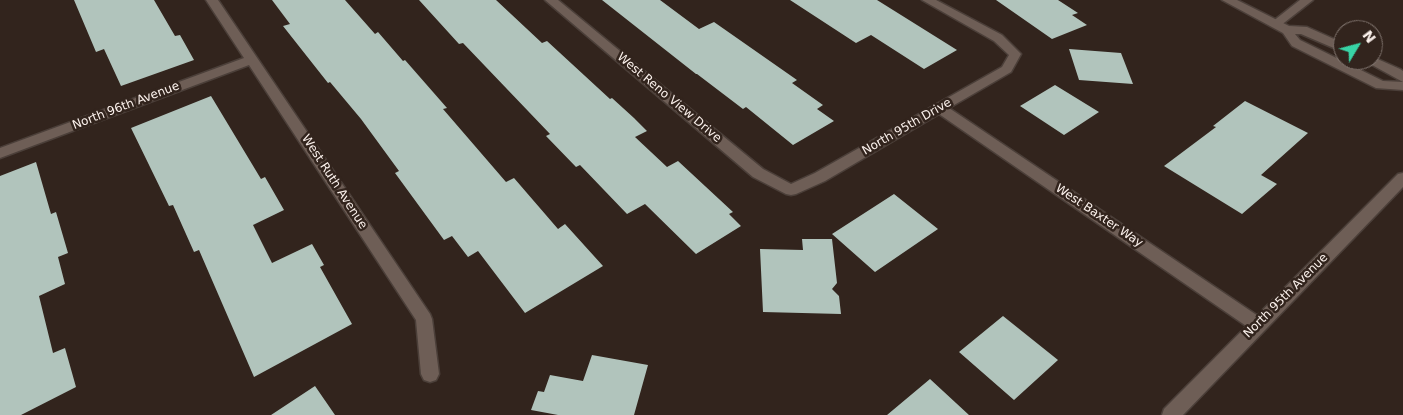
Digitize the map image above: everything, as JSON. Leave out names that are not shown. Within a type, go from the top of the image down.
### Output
[{"type":"street","name":"West Ruth Avenue","points":[[212,0],[424,319],[430,374]]},
{"type":"street","name":"West Reno View Drive","points":[[551,0],[758,173],[791,190]]},
{"type":"street","name":"North 95th Drive","points":[[791,190],[820,177],[1007,69],[1015,54],[998,38],[928,0]]},
{"type":"street","points":[[1228,0],[1288,30],[1303,30],[1333,44]]},
{"type":"street","points":[[1276,24],[1307,0]]},
{"type":"street","points":[[1288,30],[1296,43],[1381,85],[1403,86]]},
{"type":"street","name":"North 96th Avenue","points":[[0,153],[252,58]]},
{"type":"street","points":[[1383,66],[1396,72],[1403,78]]},
{"type":"street","name":"West Baxter Way","points":[[939,108],[1258,325]]},
{"type":"street","name":"North 95th Avenue","points":[[1171,415],[1403,178]]},
{"type":"building","points":[[74,0],[154,0],[175,36],[180,35],[194,60],[121,86],[104,49],[96,52]]},
{"type":"building","points":[[272,0],[345,0],[375,34],[378,32],[403,61],[405,60],[447,108],[443,109],[506,182],[514,178],[558,229],[565,224],[603,266],[525,313],[478,251],[468,257],[452,236],[444,240],[395,173],[399,171],[361,119],[330,82],[328,83],[283,26],[290,24]]},
{"type":"building","points":[[419,0],[496,0],[542,43],[547,41],[610,99],[612,98],[634,118],[647,131],[635,137],[667,167],[678,161],[733,212],[729,214],[741,226],[696,254],[645,204],[627,214],[580,165],[576,167],[546,136],[550,134],[463,43],[459,44]]},
{"type":"building","points":[[602,0],[660,0],[699,29],[714,22],[797,80],[792,83],[823,105],[817,109],[834,121],[793,145],[746,107],[743,109],[696,74]]},
{"type":"building","points":[[790,0],[877,0],[957,50],[924,69],[871,35],[856,43]]},
{"type":"building","points":[[996,0],[1058,0],[1078,13],[1072,15],[1087,25],[1052,39]]},
{"type":"building","points":[[1069,49],[1121,53],[1133,84],[1079,80]]},
{"type":"building","points":[[1055,85],[1099,112],[1064,135],[1020,106]]},
{"type":"building","points":[[211,96],[261,179],[265,177],[284,210],[253,225],[272,263],[312,244],[324,265],[320,267],[352,324],[254,377],[199,250],[194,252],[173,205],[169,206],[131,128]]},
{"type":"building","points":[[1245,101],[1308,133],[1261,175],[1277,184],[1242,214],[1164,166],[1216,127],[1213,126]]},
{"type":"building","points":[[36,162],[51,214],[56,212],[68,253],[58,257],[65,284],[39,296],[53,353],[65,348],[76,387],[21,415],[0,415],[0,176]]},
{"type":"building","points":[[894,194],[938,229],[875,272],[832,234]]},
{"type":"building","points":[[802,239],[832,239],[837,283],[832,289],[839,296],[841,314],[763,312],[760,249],[803,250]]},
{"type":"building","points":[[1003,316],[1058,360],[1014,400],[959,352]]},
{"type":"building","points":[[592,355],[648,365],[634,415],[558,415],[531,410],[538,391],[544,392],[550,375],[583,381]]},
{"type":"building","points":[[930,379],[969,415],[887,415]]},
{"type":"building","points":[[315,386],[335,415],[271,415]]}]
